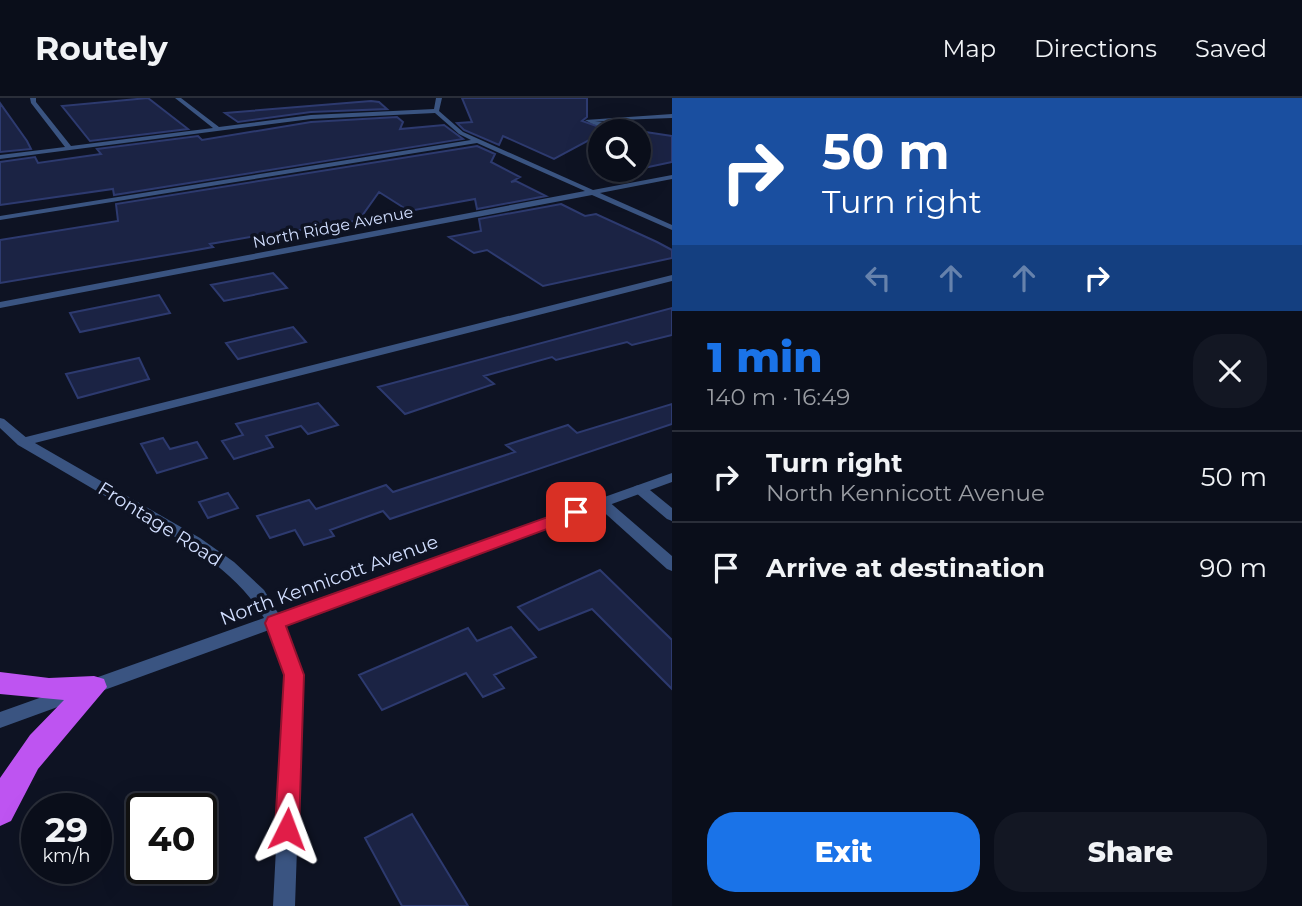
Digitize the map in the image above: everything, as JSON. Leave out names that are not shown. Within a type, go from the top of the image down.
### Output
[{"type":"highway","points":[[0,683],[49,689],[94,687]]},
{"type":"highway","points":[[0,811],[9,786],[32,753],[94,687]]},
{"type":"street","points":[[33,98],[33,102],[69,148]]},
{"type":"street","points":[[178,98],[217,128]]},
{"type":"street","points":[[436,111],[439,98]]},
{"type":"street","points":[[0,157],[333,115],[436,111],[461,134],[672,228]]},
{"type":"street","points":[[630,119],[672,116]]},
{"type":"street","points":[[0,218],[477,141]]},
{"type":"street","name":"North Ridge Avenue","points":[[0,305],[672,177]]},
{"type":"street","points":[[23,442],[672,278]]},
{"type":"street","name":"Frontage Road","points":[[0,422],[23,442],[206,550],[258,594],[275,623],[294,675],[284,906]]},
{"type":"street","name":"North Kennicott Avenue","points":[[0,720],[275,623],[672,477]]},
{"type":"street","points":[[640,489],[672,516]]},
{"type":"street","points":[[602,502],[672,565]]},
{"type":"building","points":[[148,98],[188,129],[90,141],[62,106]]},
{"type":"building","points":[[462,98],[587,98],[587,117],[582,121],[588,123],[588,141],[554,159],[503,136],[499,145],[464,130],[457,123],[472,122]]},
{"type":"building","points":[[379,102],[387,109],[311,112],[238,122],[225,113]]},
{"type":"building","points":[[0,103],[27,141],[31,149],[0,152]]},
{"type":"building","points":[[397,117],[403,122],[400,129],[444,125],[463,139],[114,195],[113,189],[0,205],[0,162],[35,157],[38,163],[101,154],[97,149],[198,136],[202,140],[311,122]]},
{"type":"building","points":[[651,133],[672,136],[672,162],[651,166]]},
{"type":"building","points":[[477,146],[495,154],[491,162],[520,177],[511,182],[516,181],[546,196],[477,209],[475,199],[409,211],[379,192],[359,220],[258,239],[256,236],[210,244],[213,247],[0,283],[0,240],[118,221],[116,204]]},
{"type":"building","points":[[561,204],[585,216],[596,214],[657,242],[672,250],[672,258],[543,286],[487,250],[474,253],[449,237],[481,231],[479,219]]},
{"type":"building","points":[[273,273],[287,288],[224,301],[211,285]]},
{"type":"building","points":[[159,295],[170,313],[80,332],[70,313]]},
{"type":"building","points":[[672,308],[672,335],[632,345],[627,342],[556,360],[552,357],[484,376],[494,384],[405,414],[378,387]]},
{"type":"building","points":[[293,327],[306,342],[238,359],[226,343]]},
{"type":"building","points":[[139,358],[149,379],[78,398],[66,374]]},
{"type":"building","points":[[318,403],[338,425],[308,434],[301,426],[266,436],[273,447],[234,459],[222,441],[243,435],[236,424]]},
{"type":"building","points":[[672,404],[672,424],[390,519],[383,511],[330,530],[334,536],[304,545],[295,530],[270,538],[257,516],[309,500],[316,509],[386,485],[393,492],[515,452],[506,445],[568,425],[577,433]]},
{"type":"building","points":[[163,438],[170,449],[197,442],[207,458],[157,473],[141,444]]},
{"type":"building","points":[[228,493],[238,508],[208,518],[199,502]]},
{"type":"building","points":[[600,570],[672,640],[672,689],[592,609],[539,630],[518,607]]},
{"type":"building","points":[[511,627],[536,657],[494,675],[504,688],[483,697],[466,673],[382,710],[359,675],[468,628],[477,641]]},
{"type":"building","points":[[412,814],[468,906],[402,906],[365,838]]},
{"type":"route","points":[[287,829],[294,675],[275,623],[576,512]]}]
